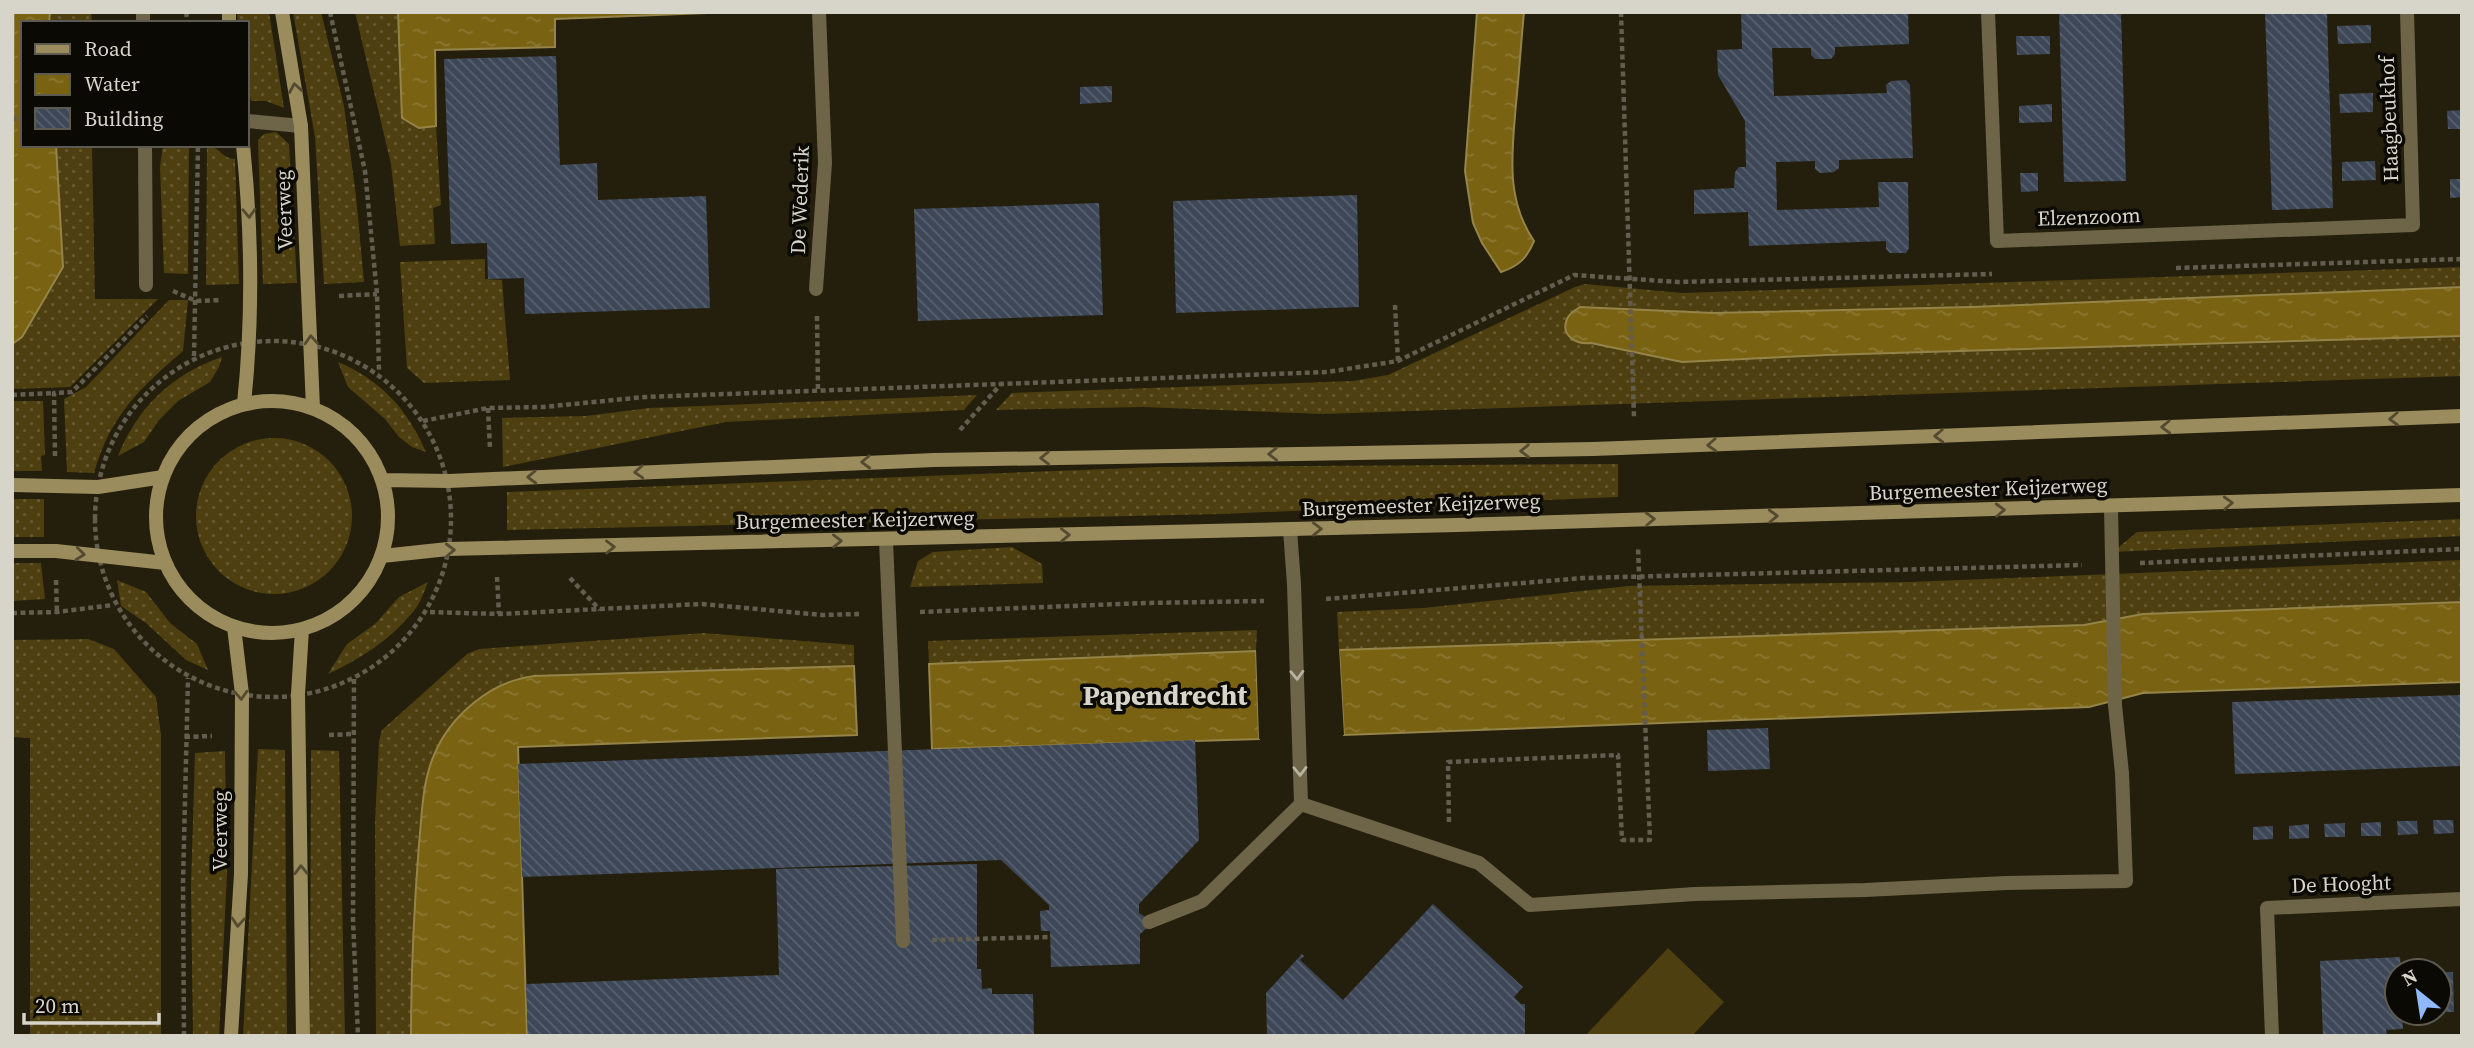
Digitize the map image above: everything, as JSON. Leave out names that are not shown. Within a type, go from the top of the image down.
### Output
[{"type":"main road","name":"Veerweg","points":[[282,12],[301,126],[313,408]]},
{"type":"main road","name":"Veerweg","points":[[243,147],[250,210],[251,298],[244,404]]},
{"type":"main road","points":[[279,401],[313,408],[329,415],[356,436],[376,464],[383,480],[389,518],[382,556],[375,573],[351,602],[320,623],[302,629],[268,633],[234,627],[205,612],[193,602],[165,563],[158,542],[156,520],[163,477],[171,460],[195,430],[210,418],[244,404],[279,401]]},
{"type":"main road","points":[[383,480],[449,481],[934,460],[1606,449],[2462,416]]},
{"type":"main road","points":[[12,485],[98,487],[163,477]]},
{"type":"main road","name":"Burgemeester Keijzerweg","points":[[382,556],[448,550],[1290,530],[2462,495]]},
{"type":"main road","points":[[12,551],[56,551],[165,563]]},
{"type":"main road","name":"Veerweg","points":[[231,1036],[241,874],[242,694],[234,627]]},
{"type":"main road","points":[[302,629],[298,694],[303,1036]]},
{"type":"street","name":"De Wederik","points":[[817,289],[825,163],[819,12]]},
{"type":"street","name":"Elzenzoom","points":[[1988,12],[1997,241],[2413,225]]},
{"type":"street","name":"Haagbeukhof","points":[[2407,12],[2413,225]]},
{"type":"street","points":[[248,121],[301,126]]},
{"type":"street","points":[[145,147],[146,285]]},
{"type":"street","points":[[1301,804],[1479,863],[1530,905],[1695,894],[2126,881],[2122,773],[2115,705],[2111,507]]},
{"type":"street","points":[[1149,922],[1202,901],[1301,804],[1290,530]]},
{"type":"street","points":[[886,540],[903,941]]},
{"type":"street","name":"De Hooght","points":[[2272,1036],[2267,908],[2462,900]]},
{"type":"path","points":[[330,12],[365,171],[377,295],[379,373]]},
{"type":"path","points":[[1621,12],[1623,59]]},
{"type":"path","points":[[194,356],[198,147]]},
{"type":"path","points":[[2163,268],[2462,259]]},
{"type":"path","points":[[423,421],[488,408],[544,407],[646,397],[1327,372],[1398,360],[1574,275],[1678,282],[1999,273]]},
{"type":"path","points":[[817,289],[818,389]]},
{"type":"path","points":[[163,300],[172,290]]},
{"type":"path","points":[[1395,305],[1398,360]]},
{"type":"path","points":[[12,395],[72,392],[154,309]]},
{"type":"path","points":[[934,460],[1002,384]]},
{"type":"path","points":[[54,393],[55,485]]},
{"type":"path","points":[[358,1036],[353,920],[354,679],[398,650],[418,632],[430,612],[512,613],[702,604],[822,615],[1145,603],[1295,607],[1584,578],[2113,564],[2462,549]]},
{"type":"path","points":[[12,613],[57,612],[56,551]]},
{"type":"path","name":"Veerweg","points":[[57,612],[113,605],[151,651],[188,678],[183,883],[184,1036]]},
{"type":"path","points":[[1449,852],[1448,762],[1618,755],[1622,840],[1650,840],[1646,775]]},
{"type":"path","points":[[903,941],[1050,937]]},
{"type":"shaded area","points":[[50,12],[91,12],[92,21],[49,21]]},
{"type":"shaded area","points":[[237,12],[269,12],[284,108],[266,101],[251,101],[248,87],[248,21],[238,21]]},
{"type":"shaded area","points":[[293,12],[321,12],[344,106],[364,282],[324,284],[315,137]]},
{"type":"shaded area","points":[[355,12],[398,12],[402,117],[419,128],[436,126],[441,205],[433,208],[435,244],[400,246],[391,164]]},
{"type":"shaded area","points":[[276,132],[289,144],[297,283],[263,284],[258,140],[264,134]]},
{"type":"shaded area","points":[[56,147],[92,147],[95,299],[158,299],[70,387],[12,389],[12,344],[22,337],[63,267]]},
{"type":"shaded area","points":[[163,147],[189,147],[188,274],[164,273],[160,167]]},
{"type":"shaded area","points":[[207,147],[212,147],[235,159],[239,284],[206,285]]},
{"type":"shaded area","points":[[485,259],[485,279],[502,280],[510,380],[424,383],[407,368],[400,262]]},
{"type":"shaded area","points":[[2462,267],[2462,287],[1971,307],[1713,313],[1580,307],[1568,316],[1584,344],[1591,343],[1682,362],[1826,355],[2462,336],[2462,376],[1322,414],[1143,407],[996,410],[1012,393],[1353,381],[1388,375],[1585,284],[1682,293]]},
{"type":"shaded area","points":[[169,300],[188,300],[183,351],[128,404],[109,435],[94,473],[67,472],[64,399],[86,387]]},
{"type":"shaded area","points":[[222,357],[210,382],[178,401],[159,420],[144,442],[118,456],[135,423],[159,394],[188,372]]},
{"type":"shaded area","points":[[338,362],[367,378],[391,398],[411,423],[426,452],[412,447],[399,437],[385,419],[348,387]]},
{"type":"shaded area","points":[[977,395],[964,410],[726,422],[503,467],[502,418],[586,416],[649,408]]},
{"type":"shaded area","points":[[12,401],[43,401],[45,455],[41,456],[42,471],[12,471]]},
{"type":"shaded area","points":[[274,438],[304,444],[329,461],[346,486],[352,516],[346,546],[329,571],[304,588],[274,594],[244,588],[219,571],[202,546],[196,516],[202,486],[219,461],[244,444]]},
{"type":"shaded area","points":[[1618,464],[1618,497],[1222,514],[507,530],[507,492],[1158,467]]},
{"type":"shaded area","points":[[12,499],[44,499],[44,537],[12,537]]},
{"type":"shaded area","points":[[2462,519],[2462,536],[2113,552],[2137,532]]},
{"type":"shaded area","points":[[1012,547],[1042,564],[1043,583],[910,587],[918,561],[933,552]]},
{"type":"shaded area","points":[[2462,560],[2462,602],[2143,614],[2084,625],[1339,650],[1337,612],[1423,608],[1628,586],[1910,582]]},
{"type":"shaded area","points":[[12,563],[41,563],[45,599],[12,601]]},
{"type":"shaded area","points":[[117,580],[146,592],[170,623],[197,644],[208,670],[186,660],[146,623],[121,606]]},
{"type":"shaded area","points":[[428,582],[415,609],[395,631],[363,655],[328,674],[347,644],[375,624],[399,597]]},
{"type":"shaded area","points":[[1257,630],[1256,651],[929,664],[928,641]]},
{"type":"shaded area","points":[[703,633],[854,645],[854,666],[534,676],[503,685],[489,693],[450,728],[433,755],[422,810],[412,964],[411,1036],[376,1036],[375,823],[379,741],[382,730],[467,654],[479,649]]},
{"type":"shaded area","points":[[88,639],[114,649],[156,697],[161,735],[161,1036],[30,1036],[30,738],[12,737],[12,640]]},
{"type":"shaded area","points":[[258,749],[285,750],[287,1036],[243,1036]]},
{"type":"shaded area","points":[[311,750],[339,751],[345,1036],[310,1036]]},
{"type":"shaded area","points":[[225,751],[227,874],[219,1036],[193,1036],[191,887],[195,753]]},
{"type":"shaded area","points":[[1668,948],[1724,1002],[1692,1036],[1585,1036]]},
{"type":"water","points":[[14,12],[50,12],[49,21],[21,21],[21,147],[56,147],[63,267],[22,337],[12,344]]},
{"type":"water","points":[[398,12],[733,12],[555,19],[555,47],[435,50],[436,126],[419,128],[402,118]]},
{"type":"water","points":[[1477,12],[1524,12],[1512,157],[1518,209],[1534,241],[1522,261],[1501,272],[1482,243],[1473,223],[1465,171]]},
{"type":"water","points":[[2462,287],[2462,336],[1826,355],[1682,362],[1575,341],[1568,335],[1565,325],[1569,315],[1580,307],[1713,313],[1971,307]]},
{"type":"water","points":[[2462,602],[2462,682],[2143,693],[2089,707],[1344,735],[1339,650],[2084,625],[2143,614]]},
{"type":"water","points":[[1256,651],[1259,739],[932,749],[929,664]]},
{"type":"water","points":[[854,666],[857,735],[518,747],[527,1036],[411,1036],[414,916],[425,788],[430,766],[441,741],[461,714],[474,703],[502,685],[534,676]]},
{"type":"pier","points":[[1339,647],[1344,735],[1340,735],[1336,650]]},
{"type":"pier","points":[[1256,648],[1260,651],[1263,739],[1259,739]]},
{"type":"building","points":[[1741,12],[1908,12],[1909,44],[1835,47],[1835,54],[1831,59],[1815,59],[1811,55],[1811,48],[1772,48],[1774,96],[1887,93],[1886,85],[1891,81],[1906,80],[1910,85],[1913,158],[1839,160],[1839,168],[1834,172],[1820,173],[1815,169],[1815,161],[1776,162],[1777,210],[1879,207],[1878,182],[1908,182],[1909,248],[1906,253],[1890,253],[1886,249],[1886,241],[1749,246],[1748,212],[1694,214],[1694,190],[1734,188],[1735,172],[1739,167],[1746,167],[1745,121],[1718,75],[1717,50],[1742,49]]},
{"type":"building","points":[[2059,12],[2121,12],[2126,181],[2064,182]]},
{"type":"building","points":[[2265,12],[2327,12],[2333,208],[2272,210]]},
{"type":"building","points":[[2371,25],[2371,43],[2338,44],[2337,26]]},
{"type":"building","points":[[2016,36],[2050,36],[2050,54],[2017,55]]},
{"type":"building","points":[[556,56],[560,165],[597,163],[598,200],[706,196],[710,308],[525,314],[524,278],[488,279],[487,243],[451,244],[444,59]]},
{"type":"building","points":[[1112,86],[1112,102],[1080,104],[1080,87]]},
{"type":"building","points":[[2373,93],[2373,112],[2340,113],[2339,94]]},
{"type":"building","points":[[2052,104],[2052,122],[2019,123],[2019,106]]},
{"type":"building","points":[[2462,110],[2462,129],[2448,129],[2447,111]]},
{"type":"building","points":[[2375,161],[2376,180],[2342,181],[2342,162]]},
{"type":"building","points":[[2020,173],[2038,173],[2038,191],[2021,192]]},
{"type":"building","points":[[2450,179],[2462,179],[2462,197],[2450,198]]},
{"type":"building","points":[[1357,195],[1359,307],[1176,313],[1173,201]]},
{"type":"building","points":[[1099,203],[1103,315],[918,321],[914,209]]},
{"type":"building","points":[[2462,695],[2462,766],[2235,774],[2232,702]]},
{"type":"building","points":[[1768,728],[1770,769],[1708,771],[1707,730]]},
{"type":"building","points":[[1195,740],[1199,840],[1139,904],[1139,913],[1148,919],[1148,927],[1140,934],[1140,964],[1051,967],[1050,931],[1041,931],[1040,911],[1049,910],[1049,905],[1001,860],[522,877],[518,764]]},
{"type":"building","points":[[2433,820],[2453,820],[2454,833],[2434,834]]},
{"type":"building","points":[[2397,821],[2417,821],[2418,834],[2398,835]]},
{"type":"building","points":[[2381,822],[2381,836],[2361,836],[2361,823]]},
{"type":"building","points":[[2345,823],[2345,837],[2325,837],[2324,824]]},
{"type":"building","points":[[2309,824],[2309,838],[2289,839],[2289,826]]},
{"type":"building","points":[[2273,826],[2273,839],[2253,840],[2253,827]]},
{"type":"building","points":[[977,864],[977,969],[981,969],[982,989],[992,988],[992,994],[1033,994],[1034,1036],[528,1036],[526,984],[779,975],[776,869]]},
{"type":"building","points":[[1433,904],[1523,987],[1514,997],[1521,1004],[1525,1004],[1525,1036],[1267,1036],[1266,993],[1302,954],[1304,956],[1300,960],[1343,1000]]},
{"type":"building","points":[[2383,958],[2383,1027],[2403,1029],[2386,1030],[2387,1036],[2323,1036],[2320,961]]},
{"type":"district","name":"Papendrecht","points":[[1165,695]]}]
